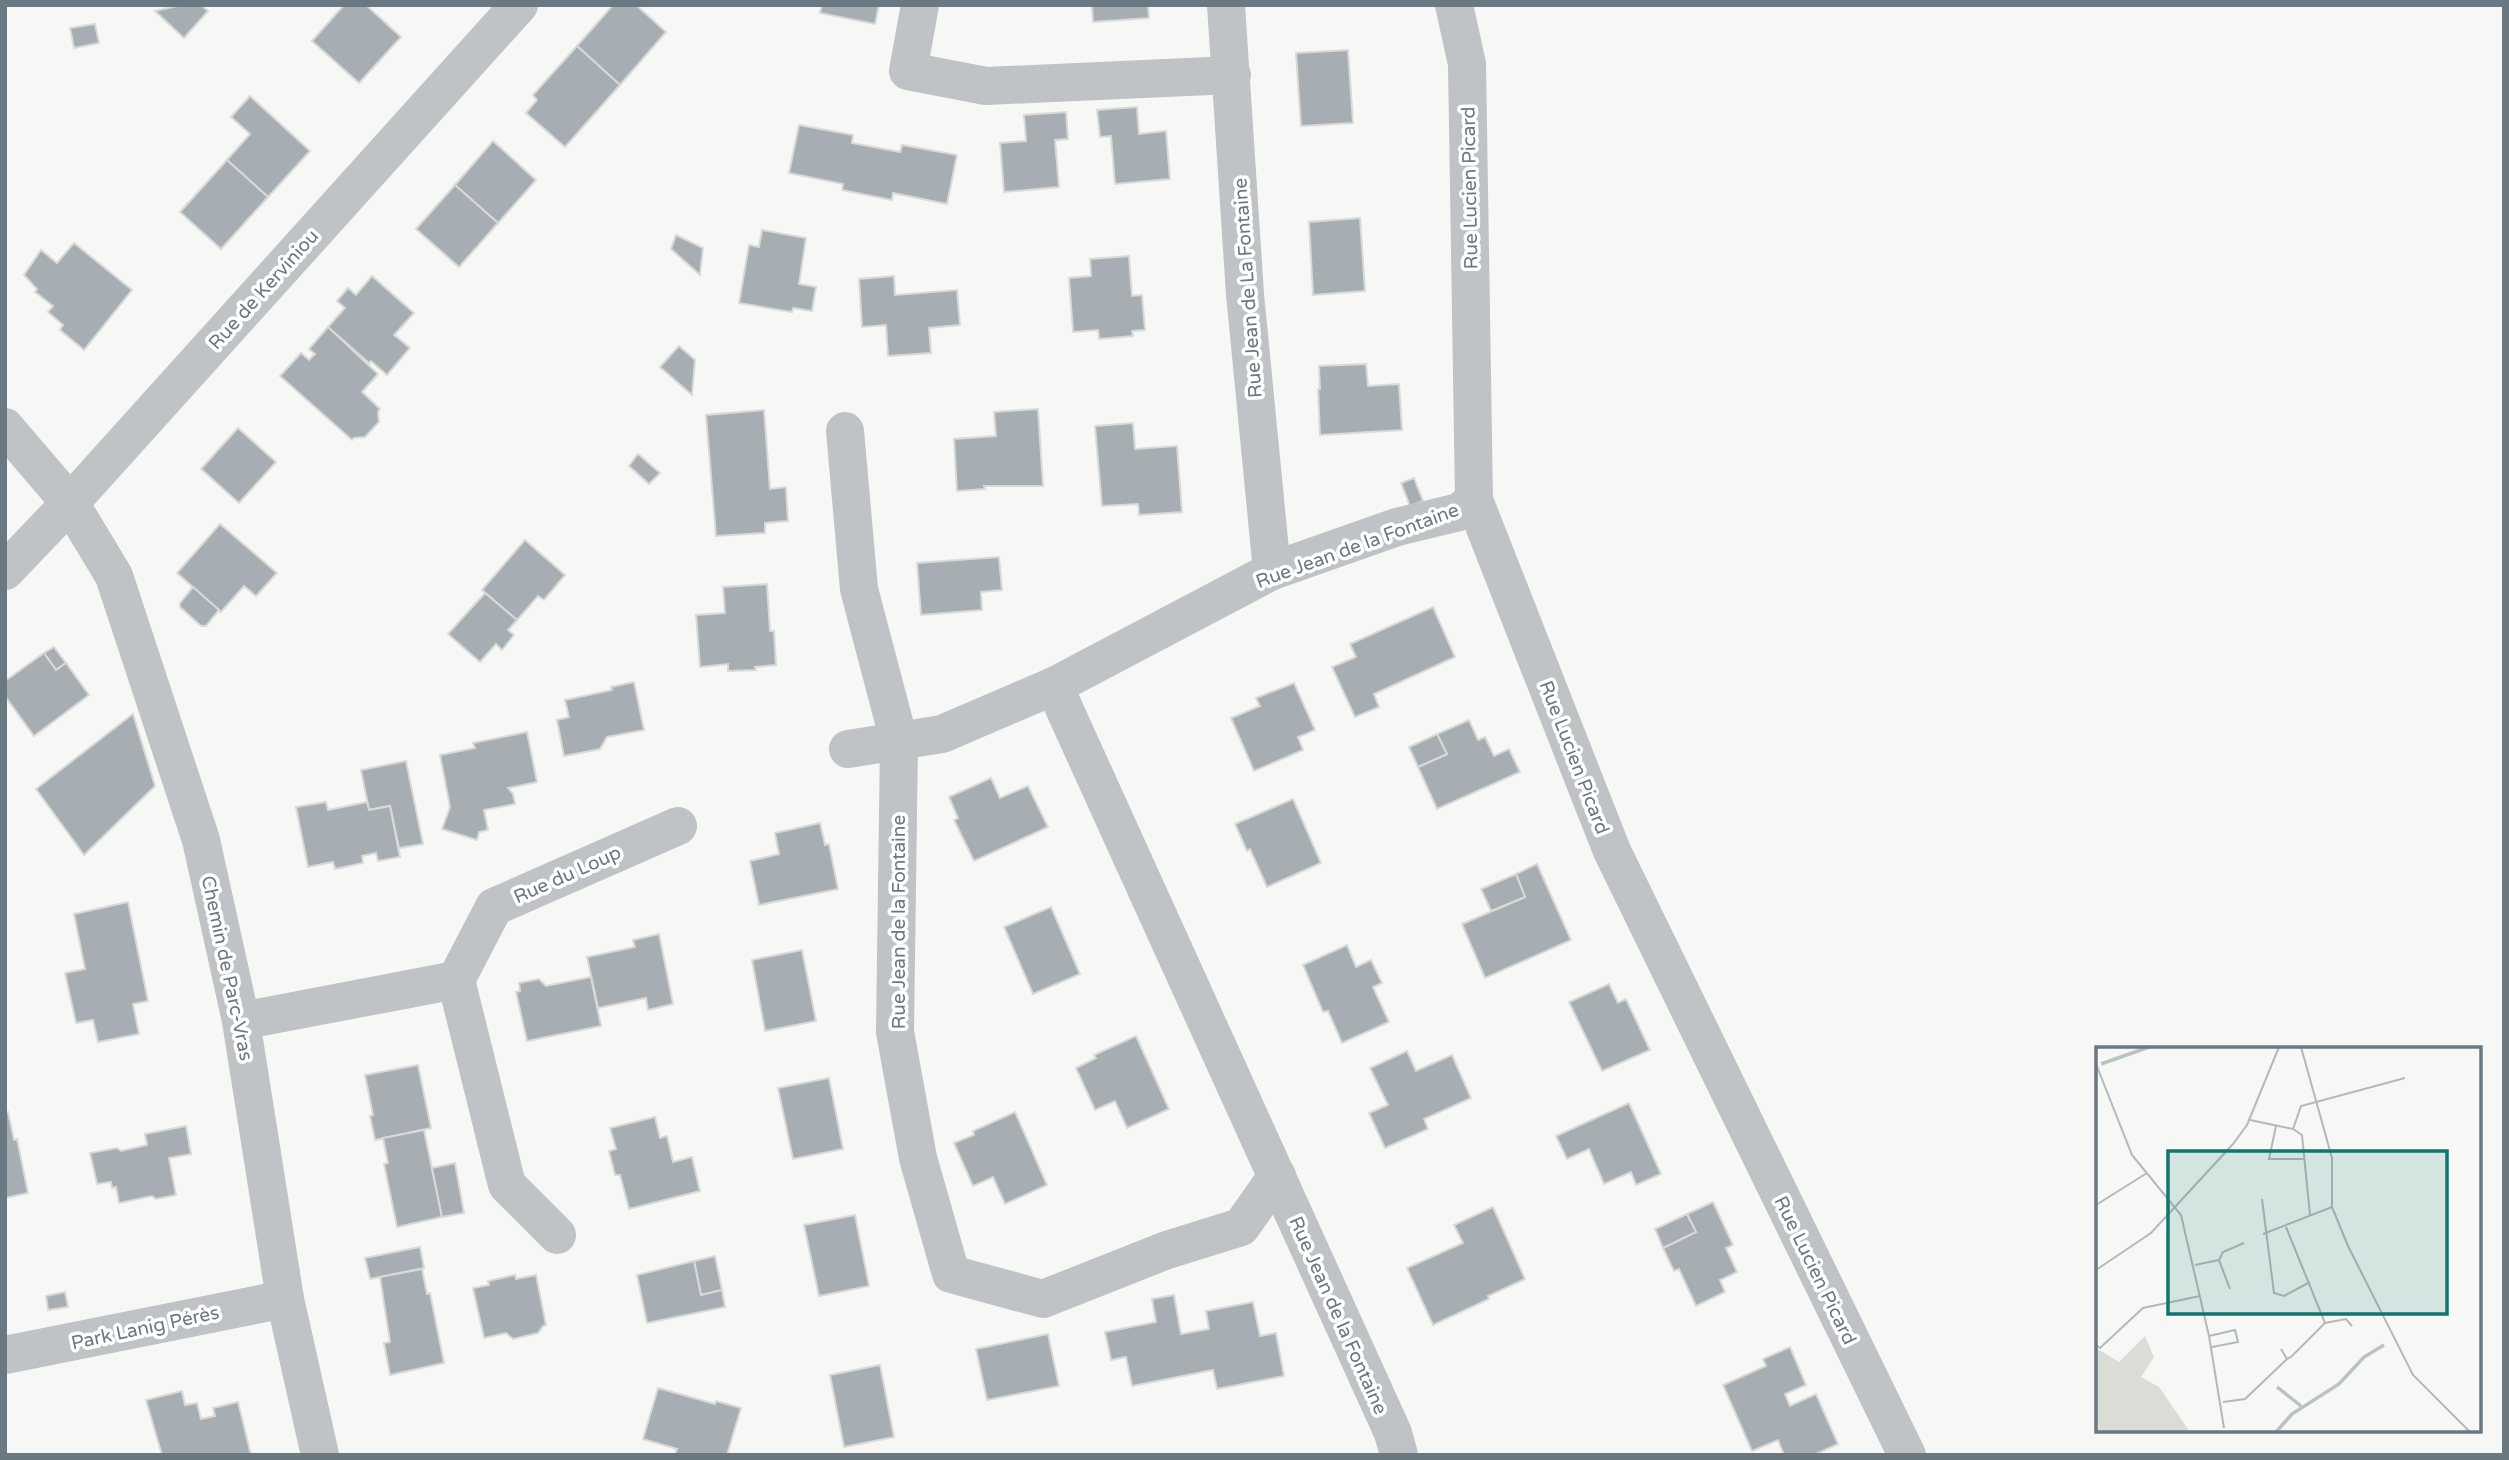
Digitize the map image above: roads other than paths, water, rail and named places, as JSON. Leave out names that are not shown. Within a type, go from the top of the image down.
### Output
[{"type":"street","name":"Rue de Kerviniou","points":[[5,570],[70,503],[519,5]]},
{"type":"street","points":[[920,5],[908,71],[986,86],[1232,75]]},
{"type":"street","name":"Rue Jean de La Fontaine","points":[[1226,5],[1245,294],[1272,571]]},
{"type":"street","name":"Rue Lucien Picard","points":[[1454,5],[1467,64],[1474,500],[1612,851],[1907,1455]]},
{"type":"street","name":"Chemin de Parc-Vras","points":[[5,427],[70,503],[114,576],[201,840],[241,1021],[285,1298],[320,1455]]},
{"type":"street","name":"Rue Jean de la Fontaine","points":[[845,431],[859,589],[898,741],[895,1032],[918,1158],[951,1274],[1042,1298],[1167,1250],[1241,1227],[1277,1176]]},
{"type":"street","name":"Rue Jean de la Fontaine","points":[[848,749],[942,734],[1054,686],[1272,571],[1397,527],[1458,512],[1474,500]]},
{"type":"street","name":"Rue Jean de la Fontaine","points":[[1054,686],[1393,1433],[1399,1455]]},
{"type":"street","name":"Rue du Loup","points":[[456,980],[494,907],[678,826]]},
{"type":"street","points":[[241,1021],[456,980],[507,1185],[557,1236]]},
{"type":"street","name":"Park Lanig Pérès","points":[[5,1355],[285,1298]]}]
